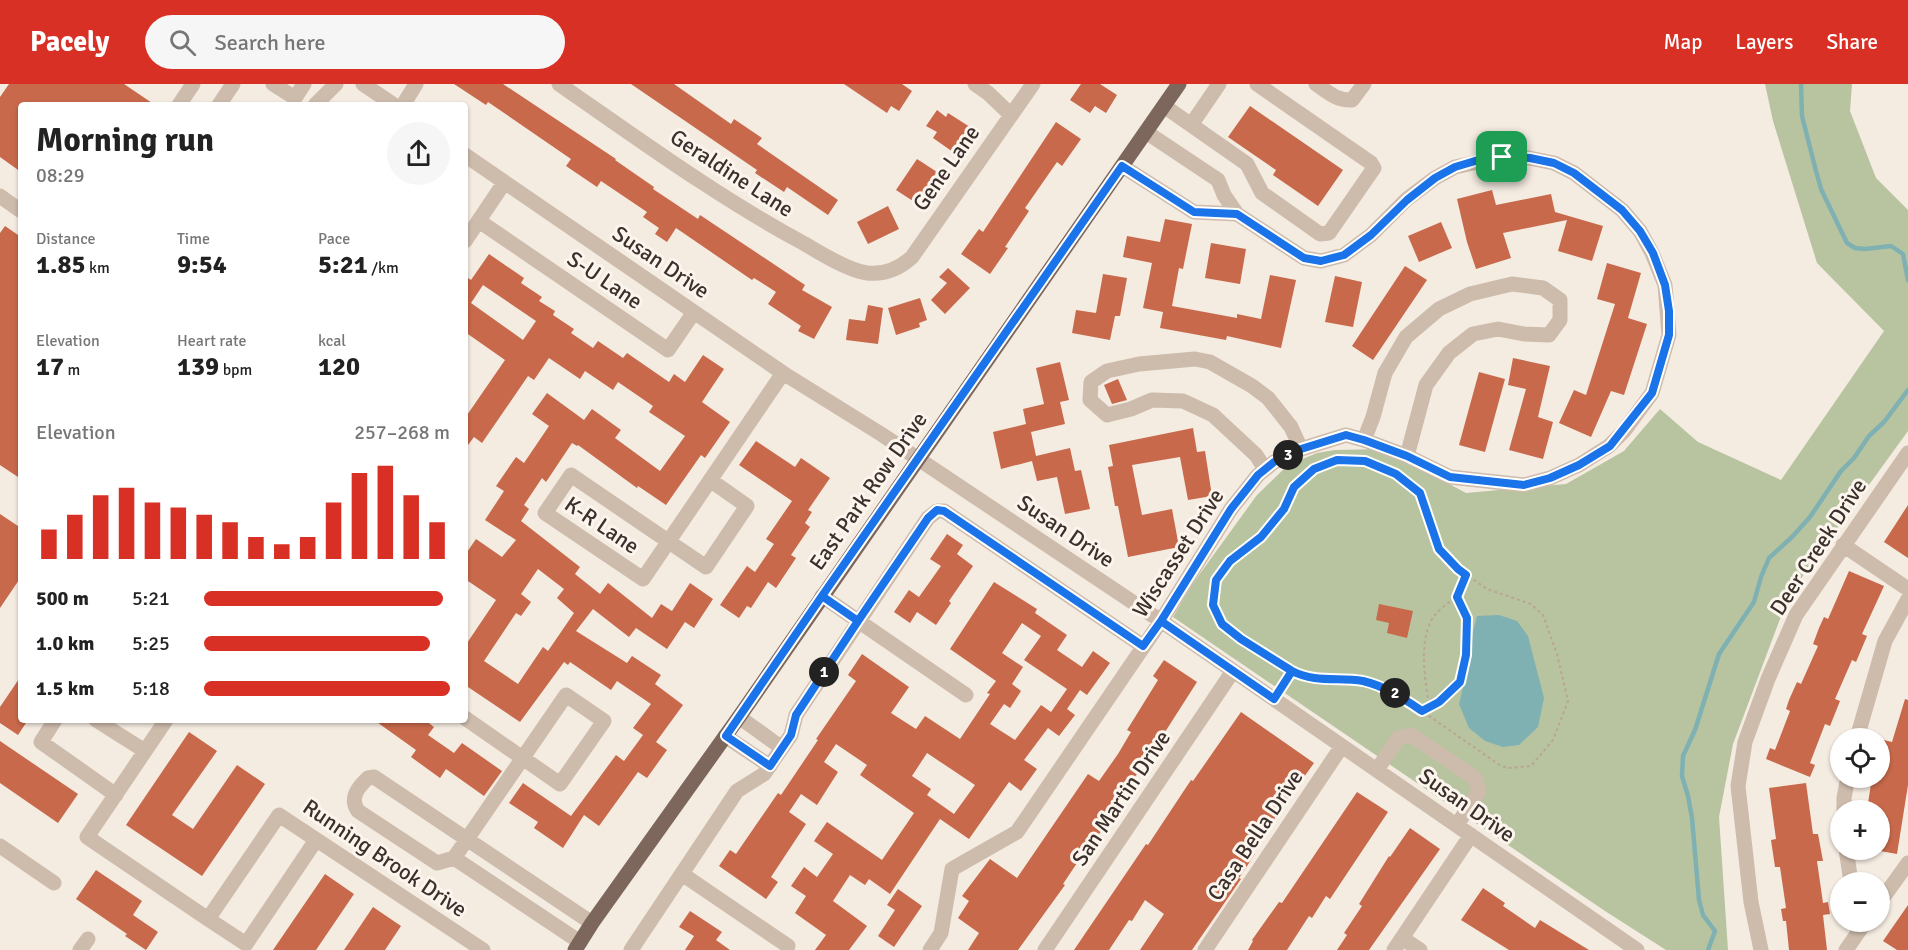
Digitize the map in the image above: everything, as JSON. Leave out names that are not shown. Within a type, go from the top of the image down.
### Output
[{"type":"main road","name":"East Park Row Drive","points":[[578,948],[592,923],[726,736],[1179,84]]},
{"type":"street","points":[[181,102],[194,84]]},
{"type":"street","points":[[221,102],[233,84]]},
{"type":"street","points":[[273,84],[295,98],[304,84]]},
{"type":"street","points":[[318,102],[336,84]]},
{"type":"street","points":[[363,84],[390,102]]},
{"type":"street","points":[[406,102],[416,84]]},
{"type":"street","name":"Geraldine Lane","points":[[560,84],[693,177],[774,228],[833,260],[865,273],[891,271]]},
{"type":"street","points":[[975,84],[1011,115]]},
{"type":"street","name":"Gene Lane","points":[[891,271],[900,268],[912,257],[1033,84]]},
{"type":"street","points":[[1191,125],[1219,84]]},
{"type":"street","points":[[1164,106],[1247,164],[1262,193],[1320,234],[1329,233],[1374,168],[1371,163],[1257,84]]},
{"type":"street","points":[[1316,84],[1337,99],[1348,101],[1353,100],[1364,84]]},
{"type":"street","name":"Wiscasset Drive","points":[[930,950],[941,933],[952,869],[1017,832],[1161,621],[1231,509],[1258,475],[1274,462],[1301,449],[1346,435],[1407,456],[1450,477],[1524,485],[1550,478],[1610,446],[1652,393],[1669,335],[1669,311],[1665,285],[1653,253],[1640,231],[1622,210],[1574,173],[1554,163],[1502,157],[1455,167],[1435,178],[1407,200],[1371,235],[1344,255],[1321,261],[1304,258],[1237,214],[1224,195],[1218,180],[1146,132]]},
{"type":"street","name":"Susan Drive","points":[[468,157],[783,373],[1161,621],[1637,950]]},
{"type":"street","points":[[1122,166],[1194,212],[1237,214]]},
{"type":"street","points":[[468,236],[504,183]]},
{"type":"street","points":[[0,196],[18,209]]},
{"type":"street","name":"S-U Lane","points":[[478,221],[668,350],[694,312]]},
{"type":"street","points":[[1364,440],[1373,417],[1385,372],[1406,338],[1439,309],[1470,294],[1512,284],[1542,288],[1560,300],[1560,320],[1549,335],[1524,334],[1498,329],[1473,334],[1449,353],[1426,385],[1407,456]]},
{"type":"street","points":[[1265,470],[1256,455],[1213,415],[1183,401],[1152,400],[1107,416],[1090,400],[1091,382],[1107,371],[1139,364],[1195,359],[1210,362],[1268,398],[1291,427],[1301,449]]},
{"type":"street","name":"K-R Lane","points":[[669,541],[571,475],[545,513],[643,579],[669,541],[710,480],[783,373]]},
{"type":"street","name":"Deer Creek Drive","points":[[1761,950],[1751,902],[1738,786],[1746,742],[1768,679],[1796,615],[1908,453]]},
{"type":"street","points":[[669,541],[706,567],[747,506],[710,480]]},
{"type":"street","points":[[631,950],[737,791],[764,774],[770,766],[791,735],[796,715],[928,518],[937,510],[944,511],[1146,643]]},
{"type":"street","points":[[1843,544],[1908,590]]},
{"type":"street","points":[[822,596],[966,695]]},
{"type":"street","points":[[1860,728],[1886,641],[1908,599]]},
{"type":"street","name":"San Martin Drive","points":[[1045,950],[1233,671]]},
{"type":"street","points":[[468,720],[522,758],[560,784],[604,721],[566,695],[522,758],[467,838],[454,858],[437,863],[358,811],[354,804],[354,795],[360,785],[368,778],[374,777],[467,838],[592,923]]},
{"type":"street","points":[[739,717],[782,748]]},
{"type":"street","points":[[53,723],[41,742],[116,795]]},
{"type":"street","points":[[101,723],[145,751]]},
{"type":"street","points":[[164,723],[87,837],[246,944],[316,840]]},
{"type":"street","points":[[1377,770],[1398,738],[1411,735],[1475,778],[1479,791],[1457,825]]},
{"type":"street","points":[[726,736],[770,766]]},
{"type":"street","name":"Casa Bella Drive","points":[[1205,950],[1342,746]]},
{"type":"street","name":"Running Brook Drive","points":[[208,920],[279,815],[483,950]]},
{"type":"street","points":[[1420,950],[1398,944],[1471,835]]},
{"type":"street","points":[[0,846],[54,883]]},
{"type":"street","name":"East Park Row Drive","points":[[454,858],[578,948]]},
{"type":"street","points":[[1890,888],[1908,863]]},
{"type":"street","points":[[682,874],[788,946]]},
{"type":"street","points":[[1846,950],[1856,932]]},
{"type":"path","points":[[1337,460],[1365,461],[1396,474],[1420,493],[1439,549],[1466,575],[1487,589],[1531,604],[1543,615],[1557,654],[1568,701],[1552,740],[1531,766],[1509,768],[1501,766],[1396,693],[1362,681],[1325,680],[1292,671],[1241,639],[1222,624],[1213,605],[1216,580],[1230,561],[1261,537],[1284,509],[1294,487],[1314,469],[1337,460]]},
{"type":"path","points":[[1439,702],[1428,698],[1424,674],[1425,643],[1434,617],[1457,597],[1466,575]]},
{"type":"path","points":[[1422,711],[1439,702],[1460,682],[1466,655],[1467,618],[1457,597]]},
{"type":"path","points":[[1274,699],[1292,671]]},
{"type":"green space","points":[[1765,84],[1852,84],[1850,111],[1876,178],[1908,210],[1908,431],[1789,595],[1733,744],[1719,817],[1728,950],[1666,950],[1605,911],[1173,617],[1191,586],[1257,495],[1288,465],[1317,453],[1335,450],[1384,449],[1466,493],[1566,484],[1624,451],[1660,409],[1698,442],[1781,480],[1884,331],[1817,263],[1773,121]]},
{"type":"water","points":[[1499,615],[1517,621],[1528,636],[1544,698],[1538,727],[1519,745],[1503,747],[1485,741],[1469,728],[1459,704],[1477,616]]},
{"type":"building","points":[[9,84],[124,84],[151,102],[18,102],[18,170],[0,157],[0,97]]},
{"type":"building","points":[[454,84],[503,84],[616,159],[654,187],[653,189],[698,219],[700,215],[805,285],[802,290],[832,307],[814,339],[798,331],[801,326],[768,304],[776,292],[754,278],[752,280],[676,228],[667,242],[655,234],[659,228],[643,217],[647,212],[601,181],[597,187],[566,166],[571,159],[488,102],[486,105]]},
{"type":"building","points":[[631,84],[674,84],[731,124],[734,119],[762,138],[757,144],[838,200],[828,215],[787,187],[784,192],[755,173],[757,170]]},
{"type":"building","points":[[844,84],[902,84],[912,91],[899,111],[891,106],[887,113]]},
{"type":"building","points":[[1081,84],[1100,84],[1117,95],[1106,113],[1095,106],[1090,113],[1070,100]]},
{"type":"building","points":[[1250,106],[1343,170],[1318,206],[1273,175],[1276,170],[1228,137]]},
{"type":"building","points":[[937,110],[946,117],[948,113],[970,127],[953,152],[933,138],[937,132],[926,126]]},
{"type":"building","points":[[1056,122],[1081,139],[1062,166],[1057,162],[1025,208],[1029,211],[990,274],[961,254],[979,229],[983,232]]},
{"type":"building","points":[[917,159],[937,172],[916,203],[896,190]]},
{"type":"building","points":[[1492,190],[1496,205],[1551,194],[1555,212],[1603,226],[1592,261],[1558,251],[1567,220],[1503,233],[1511,258],[1476,269],[1457,199]]},
{"type":"building","points":[[888,206],[899,229],[868,244],[857,222]]},
{"type":"building","points":[[1165,219],[1192,224],[1183,269],[1179,268],[1172,306],[1237,318],[1237,314],[1261,319],[1270,275],[1296,280],[1281,348],[1227,336],[1226,340],[1160,328],[1163,312],[1143,308],[1152,263],[1123,257],[1127,236],[1160,242]]},
{"type":"building","points":[[1441,222],[1452,248],[1419,262],[1408,236]]},
{"type":"building","points":[[5,226],[18,235],[18,477],[0,465],[0,233]]},
{"type":"building","points":[[1211,243],[1246,249],[1240,284],[1205,278]]},
{"type":"building","points":[[489,254],[524,278],[521,283],[542,297],[539,301],[555,311],[553,315],[574,329],[571,333],[593,348],[598,341],[623,358],[627,353],[669,382],[674,374],[685,382],[703,355],[724,369],[702,402],[730,422],[705,458],[701,455],[666,505],[572,443],[546,482],[542,478],[524,505],[529,509],[521,521],[580,567],[575,574],[600,594],[608,583],[652,618],[661,604],[672,611],[690,583],[713,599],[694,628],[685,622],[667,649],[636,628],[629,637],[593,609],[576,631],[627,663],[632,656],[661,675],[655,684],[683,705],[656,742],[667,750],[647,778],[638,772],[599,826],[584,815],[563,848],[534,828],[538,822],[509,803],[523,783],[571,816],[616,755],[624,761],[643,735],[633,728],[651,704],[617,681],[611,690],[570,662],[568,665],[564,662],[520,722],[468,687],[468,642],[496,600],[468,581],[468,551],[476,539],[502,557],[516,540],[485,520],[504,491],[496,486],[516,457],[524,463],[549,426],[532,414],[547,393],[584,420],[592,409],[621,430],[615,438],[660,471],[685,436],[649,412],[653,406],[618,382],[613,390],[585,371],[580,379],[549,358],[534,380],[528,376],[482,443],[474,437],[468,445],[468,414],[505,360],[468,334],[468,278],[471,280]],"holes":[[[483,285],[536,321],[523,340],[471,303]],[[538,569],[564,589],[557,598],[574,613],[548,651],[543,647],[518,684],[484,661],[516,613],[521,616],[531,602],[521,594]]]},
{"type":"building","points":[[1607,263],[1641,273],[1628,318],[1647,324],[1624,395],[1611,391],[1591,437],[1559,423],[1574,390],[1586,395],[1615,304],[1597,299]]},
{"type":"building","points":[[1405,266],[1427,280],[1373,360],[1352,346]]},
{"type":"building","points":[[948,268],[970,288],[945,314],[931,300],[947,283],[939,277]]},
{"type":"building","points":[[1103,274],[1127,278],[1120,316],[1115,316],[1110,340],[1072,333],[1076,310],[1096,313]]},
{"type":"building","points":[[1335,276],[1362,282],[1353,327],[1325,322]]},
{"type":"building","points":[[920,298],[927,320],[919,323],[920,327],[896,335],[888,308]]},
{"type":"building","points":[[868,305],[883,308],[878,344],[846,340],[849,319],[865,321]]},
{"type":"building","points":[[1513,358],[1550,366],[1538,417],[1553,422],[1543,459],[1509,450],[1526,389],[1508,385]]},
{"type":"building","points":[[1060,362],[1069,400],[1060,402],[1065,424],[1031,432],[1036,456],[1070,448],[1075,471],[1081,470],[1090,509],[1065,514],[1057,477],[1037,481],[1032,461],[1001,469],[993,432],[1026,424],[1023,409],[1044,404],[1036,368]]},
{"type":"building","points":[[1479,372],[1505,379],[1485,452],[1459,445]]},
{"type":"building","points":[[1118,379],[1127,400],[1112,404],[1104,385]]},
{"type":"building","points":[[1193,428],[1197,452],[1205,451],[1212,496],[1188,500],[1180,457],[1132,465],[1142,515],[1172,509],[1179,547],[1128,557],[1108,467],[1113,466],[1109,445]]},
{"type":"building","points":[[756,441],[795,467],[801,458],[830,478],[808,510],[812,512],[805,523],[810,527],[791,555],[796,558],[776,588],[768,582],[751,608],[747,606],[739,618],[720,605],[747,566],[755,572],[774,544],[766,539],[792,501],[739,465]]},
{"type":"building","points":[[1908,505],[1908,558],[1884,542]]},
{"type":"building","points":[[0,514],[18,526],[18,581],[0,608]]},
{"type":"building","points":[[947,534],[963,545],[957,554],[973,566],[936,625],[917,612],[910,623],[894,612],[909,590],[919,597],[941,566],[930,559]]},
{"type":"building","points":[[1849,571],[1884,586],[1862,634],[1867,636],[1856,662],[1852,660],[1835,699],[1840,701],[1830,726],[1825,724],[1810,763],[1815,765],[1810,777],[1766,759],[1770,748],[1775,750],[1790,711],[1786,709],[1789,700],[1797,682],[1801,684],[1818,646],[1813,644],[1819,628],[1824,617],[1828,619]]},
{"type":"building","points":[[994,582],[1037,609],[1035,613],[1067,635],[1057,650],[1082,667],[1093,651],[1110,663],[1087,695],[1080,690],[1067,709],[1075,715],[1059,736],[1048,728],[1024,760],[1037,769],[1021,791],[1009,782],[969,839],[940,819],[890,894],[869,879],[865,885],[850,875],[833,901],[867,926],[849,950],[815,950],[826,935],[795,913],[806,896],[791,886],[804,867],[817,877],[833,854],[814,841],[827,822],[882,860],[914,813],[860,775],[867,765],[836,744],[824,762],[838,772],[817,805],[801,794],[789,812],[806,824],[771,877],[778,882],[766,899],[719,866],[730,850],[736,854],[778,793],[781,795],[856,681],[848,675],[862,654],[909,687],[891,713],[916,729],[925,716],[960,739],[996,681],[950,649]],"holes":[[[1022,623],[1041,636],[1024,660],[1067,689],[1051,712],[1041,705],[1015,740],[990,724],[1004,704],[1010,708],[1021,691],[1012,684],[1023,667],[1002,653]],[[927,753],[975,785],[954,814],[927,795],[931,789],[912,776]]]},
{"type":"building","points":[[1379,604],[1413,611],[1407,638],[1387,633],[1389,623],[1376,620]]},
{"type":"building","points":[[1164,660],[1197,682],[1158,743],[1155,741],[1134,772],[1137,774],[1098,836],[1063,884],[1065,885],[1018,950],[968,950],[979,933],[958,918],[969,901],[962,896],[990,859],[1017,878],[1088,774],[1099,781],[1118,754],[1131,732],[1127,730],[1158,680],[1153,676]]},
{"type":"building","points":[[18,680],[18,723],[26,723],[18,735],[0,723],[0,707]]},
{"type":"building","points":[[1905,699],[1908,700],[1908,785],[1897,854],[1890,853],[1890,800],[1869,800],[1870,788],[1890,788],[1890,742],[1892,742]]},
{"type":"building","points":[[1241,712],[1314,763],[1252,853],[1255,854],[1239,878],[1241,879],[1192,950],[1140,950],[1164,914],[1145,900],[1109,950],[1074,950],[1146,844],[1148,845],[1191,780],[1193,781]]},
{"type":"building","points":[[378,723],[429,723],[434,727],[428,735],[454,753],[462,743],[502,771],[484,796],[446,769],[440,778],[411,757],[416,750]]},
{"type":"building","points":[[189,732],[217,751],[172,815],[193,829],[237,765],[265,784],[202,876],[126,825]]},
{"type":"building","points":[[0,741],[78,794],[58,823],[0,783]]},
{"type":"building","points":[[1806,783],[1813,834],[1818,834],[1823,861],[1817,861],[1823,903],[1828,902],[1830,914],[1823,915],[1827,950],[1789,950],[1786,921],[1783,921],[1781,909],[1786,908],[1780,867],[1775,867],[1771,840],[1776,839],[1769,788]]},
{"type":"building","points":[[1357,792],[1388,812],[1330,899],[1326,896],[1312,918],[1309,916],[1287,950],[1248,950],[1252,940],[1279,902],[1282,903]]},
{"type":"building","points":[[1410,828],[1440,849],[1369,950],[1337,950],[1347,935],[1344,933],[1362,906],[1359,904],[1389,856]]},
{"type":"building","points":[[96,870],[142,901],[133,915],[158,932],[146,950],[76,899]]},
{"type":"building","points":[[325,874],[354,894],[316,950],[273,950]]},
{"type":"building","points":[[1483,888],[1505,903],[1503,906],[1535,928],[1540,920],[1589,950],[1509,950],[1461,920]]},
{"type":"building","points":[[898,889],[922,906],[894,947],[878,936],[895,910],[887,905]]},
{"type":"building","points":[[1908,905],[1908,950],[1897,950],[1883,941]]},
{"type":"building","points":[[373,907],[401,926],[385,950],[344,950]]},
{"type":"building","points":[[690,911],[722,932],[716,940],[730,950],[685,950],[694,936],[679,927]]},
{"type":"waterway","points":[[1801,84],[1802,116],[1821,189],[1847,243],[1855,248],[1865,249],[1891,246],[1903,254],[1908,280]]},
{"type":"waterway","points":[[1708,950],[1715,931],[1703,915],[1699,900],[1692,818],[1682,776],[1683,756],[1695,730],[1719,654],[1754,602],[1769,558],[1810,517],[1841,471],[1854,458],[1869,436],[1884,422],[1908,390]]},
{"type":"route","points":[[1502,157],[1455,167],[1435,178],[1407,200],[1371,235],[1344,255],[1321,261],[1304,258],[1237,214],[1194,212],[1122,166],[822,596],[858,621],[796,715],[791,735],[770,766],[726,736],[822,596],[858,621],[928,518],[937,510],[944,511],[1143,646],[1161,621],[1274,699],[1292,671],[1325,680],[1362,681],[1396,693],[1422,711],[1439,702],[1460,682],[1466,655],[1467,618],[1457,597],[1466,575],[1439,549],[1420,493],[1396,474],[1365,461],[1337,460],[1314,469],[1294,487],[1284,509],[1261,537],[1230,561],[1216,580],[1213,605],[1222,624],[1241,639],[1292,671],[1274,699],[1233,671],[1161,621],[1231,509],[1258,475],[1274,462],[1301,449],[1346,435],[1407,456],[1450,477],[1524,485],[1550,478],[1579,465],[1610,446],[1652,393],[1669,335],[1669,311],[1665,285],[1653,253],[1640,231],[1622,210],[1574,173],[1554,163],[1530,158],[1502,157]]}]
